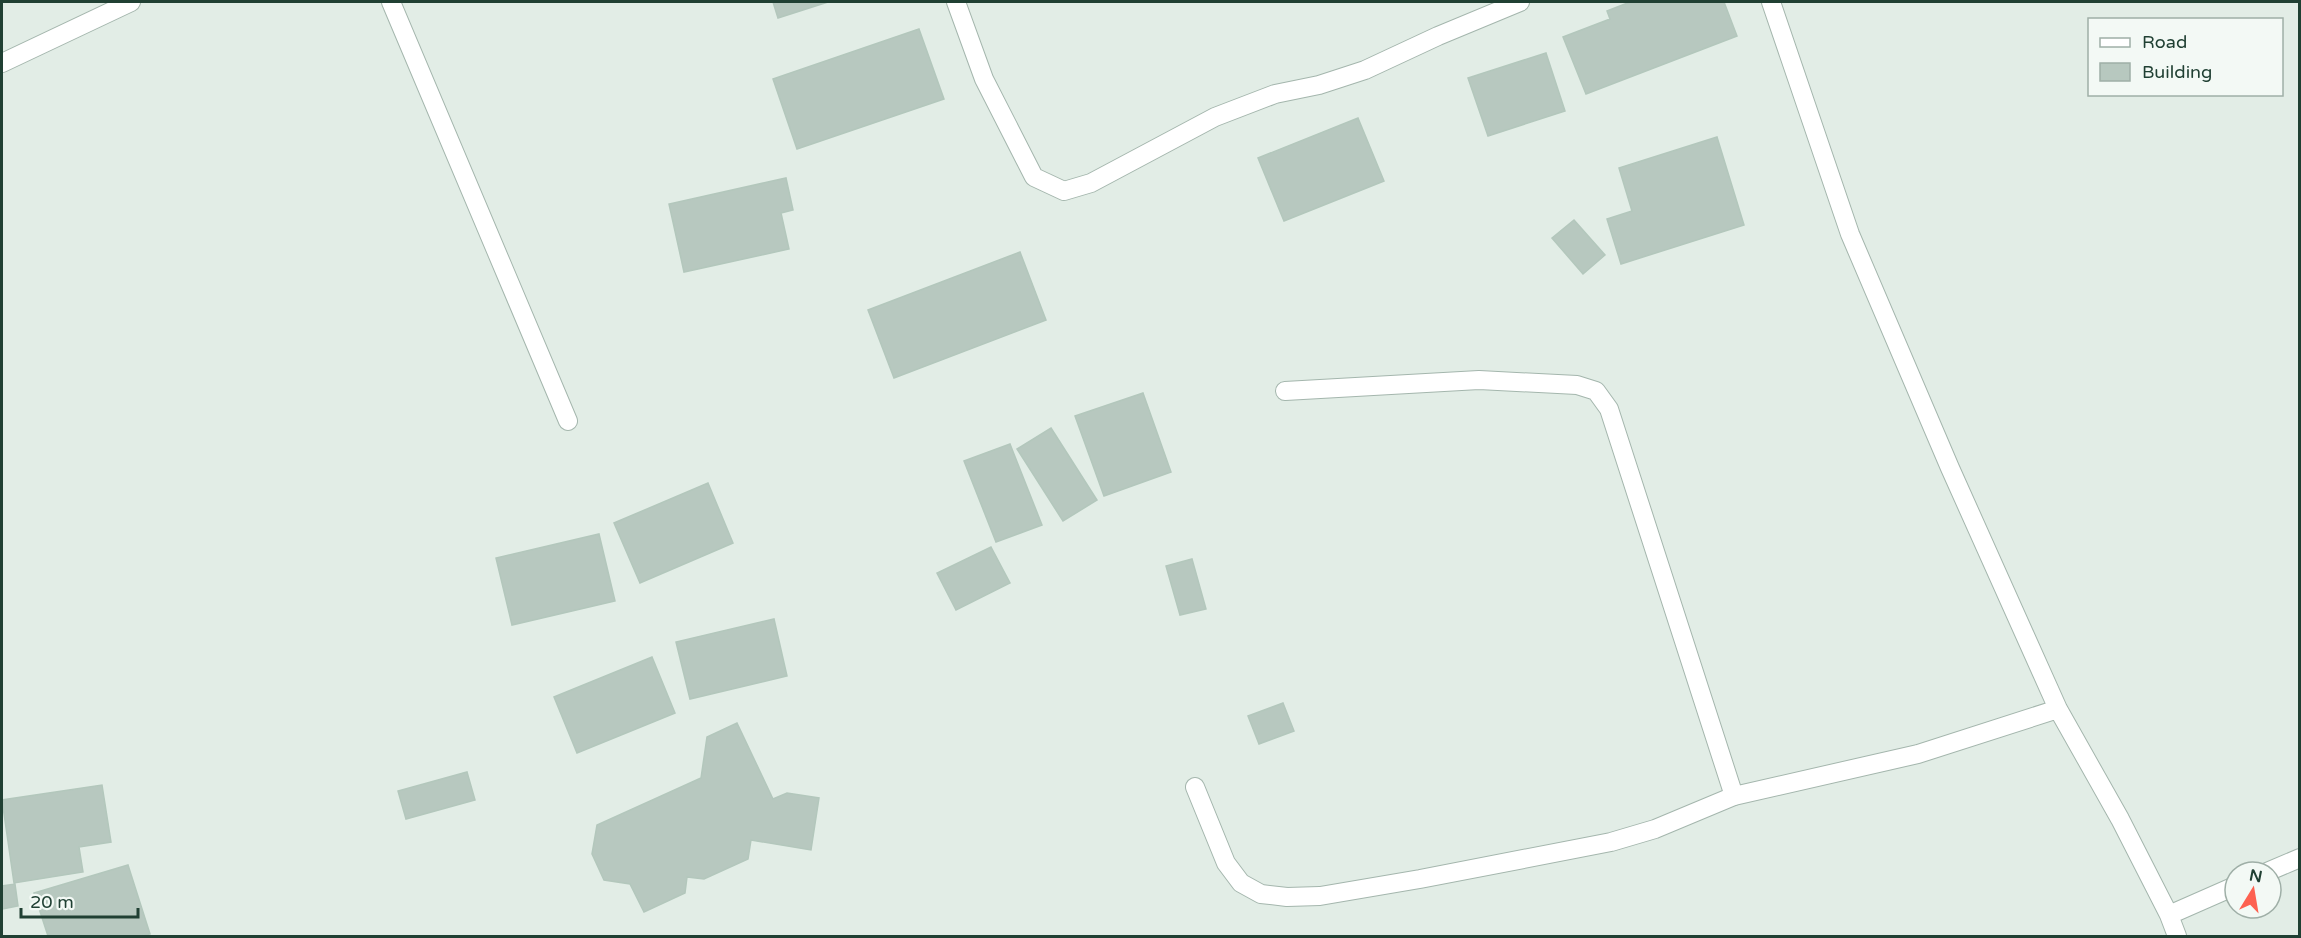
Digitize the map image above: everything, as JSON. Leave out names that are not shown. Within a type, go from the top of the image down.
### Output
[{"type":"street","points":[[2,63],[131,2]]},
{"type":"street","points":[[391,2],[568,421]]},
{"type":"street","points":[[956,2],[984,79],[1034,177],[1064,191],[1091,183],[1215,117],[1275,94],[1319,85],[1365,70],[1438,36],[1520,2]]},
{"type":"street","points":[[1771,2],[1850,234],[1950,468],[2058,709],[2120,819],[2169,915],[2177,936]]},
{"type":"street","points":[[1285,391],[1479,380],[1577,385],[1596,391],[1609,409],[1734,796]]},
{"type":"street","points":[[1195,787],[1226,863],[1241,883],[1261,894],[1287,897],[1320,896],[1611,842],[1655,829],[1734,796],[1918,754],[2058,709]]},
{"type":"street","points":[[2283,865],[2300,858]]},
{"type":"street","points":[[2169,915],[2223,891]]},
{"type":"building","points":[[773,2],[828,2],[778,18]]},
{"type":"building","points":[[1630,2],[1724,2],[1737,36],[1586,94],[1563,37],[1610,19],[1607,11]]},
{"type":"building","points":[[919,29],[944,99],[797,149],[773,79]]},
{"type":"building","points":[[1546,53],[1565,111],[1488,136],[1468,78]]},
{"type":"building","points":[[1358,118],[1384,181],[1284,221],[1258,158]]},
{"type":"building","points":[[1717,137],[1744,225],[1621,264],[1607,219],[1632,211],[1619,168]]},
{"type":"building","points":[[786,178],[793,210],[781,213],[789,249],[684,272],[669,204]]},
{"type":"building","points":[[1574,220],[1605,255],[1583,274],[1552,238]]},
{"type":"building","points":[[1020,252],[1046,320],[894,378],[868,310]]},
{"type":"building","points":[[1143,393],[1171,472],[1104,496],[1075,416]]},
{"type":"building","points":[[1051,428],[1097,500],[1063,521],[1017,449]]},
{"type":"building","points":[[1010,444],[1042,525],[996,542],[964,461]]},
{"type":"building","points":[[708,483],[733,543],[640,583],[614,523]]},
{"type":"building","points":[[599,534],[615,601],[512,625],[496,558]]},
{"type":"building","points":[[991,547],[1010,583],[956,610],[937,573]]},
{"type":"building","points":[[1192,559],[1206,609],[1180,615],[1166,566]]},
{"type":"building","points":[[774,619],[787,676],[690,699],[676,642]]},
{"type":"building","points":[[652,657],[675,713],[577,753],[554,697]]},
{"type":"building","points":[[1283,703],[1294,731],[1259,744],[1248,716]]},
{"type":"building","points":[[737,723],[773,799],[787,793],[819,798],[811,850],[751,840],[748,859],[704,879],[687,877],[685,893],[644,912],[630,884],[604,880],[592,854],[597,825],[701,778],[707,737]]},
{"type":"building","points":[[467,772],[475,800],[406,819],[398,791]]},
{"type":"building","points":[[102,785],[111,842],[79,847],[83,872],[14,883],[2,800]]},
{"type":"building","points":[[128,865],[150,934],[141,936],[48,936],[34,893]]},
{"type":"building","points":[[15,884],[18,906],[2,909],[2,886]]}]
